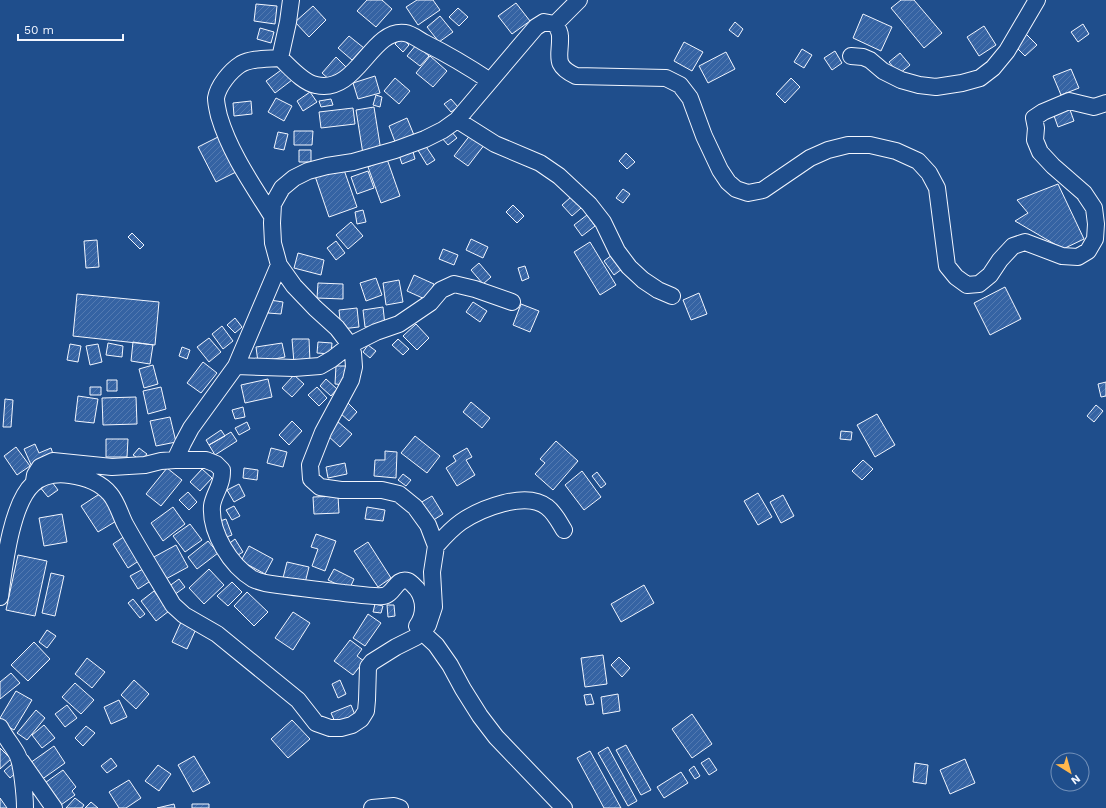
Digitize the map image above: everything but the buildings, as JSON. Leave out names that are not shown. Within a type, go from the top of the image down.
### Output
[{"type":"street","points":[[280,58],[291,0]]},
{"type":"street","points":[[556,24],[579,0]]},
{"type":"street","points":[[851,56],[863,57],[870,60],[883,72],[901,80],[919,85],[936,87],[962,83],[980,78],[993,68],[1007,51],[1038,0]]},
{"type":"street","points":[[0,597],[5,559],[12,527],[20,502],[25,492],[33,484],[45,476],[59,473],[78,476],[96,482],[111,495],[124,522],[173,606],[184,615],[217,634],[298,700],[316,723],[330,728],[341,728],[352,725],[361,719],[366,710],[368,667],[372,662],[396,647],[416,638],[428,625],[434,607],[432,572],[436,546],[428,525],[415,507],[399,494],[382,490],[341,490],[320,487],[311,479],[310,464],[323,432],[350,380],[354,367],[353,353],[350,345],[337,328],[294,286],[279,265],[273,242],[273,204],[282,188],[294,178],[308,171],[352,162],[395,150],[443,130],[457,120],[536,27],[544,22],[556,24]]},
{"type":"street","points":[[556,24],[560,34],[560,63],[566,71],[576,76],[666,78],[680,85],[690,98],[704,136],[720,170],[728,182],[736,189],[748,193],[763,190],[810,158],[828,150],[848,145],[870,145],[896,152],[918,162],[929,173],[937,188],[948,266],[956,277],[967,286],[979,284],[990,275],[1000,260],[1013,246],[1019,244],[1026,242],[1062,256],[1078,257],[1088,251],[1095,239],[1096,224],[1094,208],[1084,193],[1053,166],[1040,152],[1035,140],[1036,128],[1034,118],[1043,112],[1069,101],[1094,107],[1106,103]]},
{"type":"street","points":[[272,216],[240,164],[224,132],[218,110],[216,99],[220,87],[227,77],[241,64],[257,59],[280,58],[304,80],[315,85],[328,86],[340,82],[356,70],[381,41],[394,34],[406,33],[449,55],[490,81]]},
{"type":"street","points":[[457,120],[495,144],[540,163],[559,176],[589,204],[603,222],[618,251],[629,267],[643,280],[658,290],[672,296]]},
{"type":"street","points":[[175,460],[191,428],[236,366],[279,265]]},
{"type":"street","points":[[236,366],[294,368],[320,366],[350,345],[376,332],[399,324],[430,303],[441,290],[454,284],[512,302]]},
{"type":"street","points":[[33,484],[35,475],[40,467],[53,461],[112,467],[144,466],[161,461],[175,460],[206,460],[216,464],[222,470],[221,480],[212,505],[212,518],[224,550],[233,562],[254,579],[265,584],[362,595],[384,596],[389,594],[397,584],[403,581],[409,581],[420,594],[423,604],[423,614],[418,624],[396,647]]},
{"type":"street","points":[[436,546],[452,529],[462,522],[492,506],[509,501],[526,500],[547,506],[564,530]]},
{"type":"street","points":[[422,632],[436,645],[450,665],[470,700],[496,736],[564,808]]},
{"type":"street","points":[[0,728],[54,808]]},
{"type":"street","points":[[18,756],[25,808]]},
{"type":"street","points":[[372,808],[394,806],[400,808]]}]
